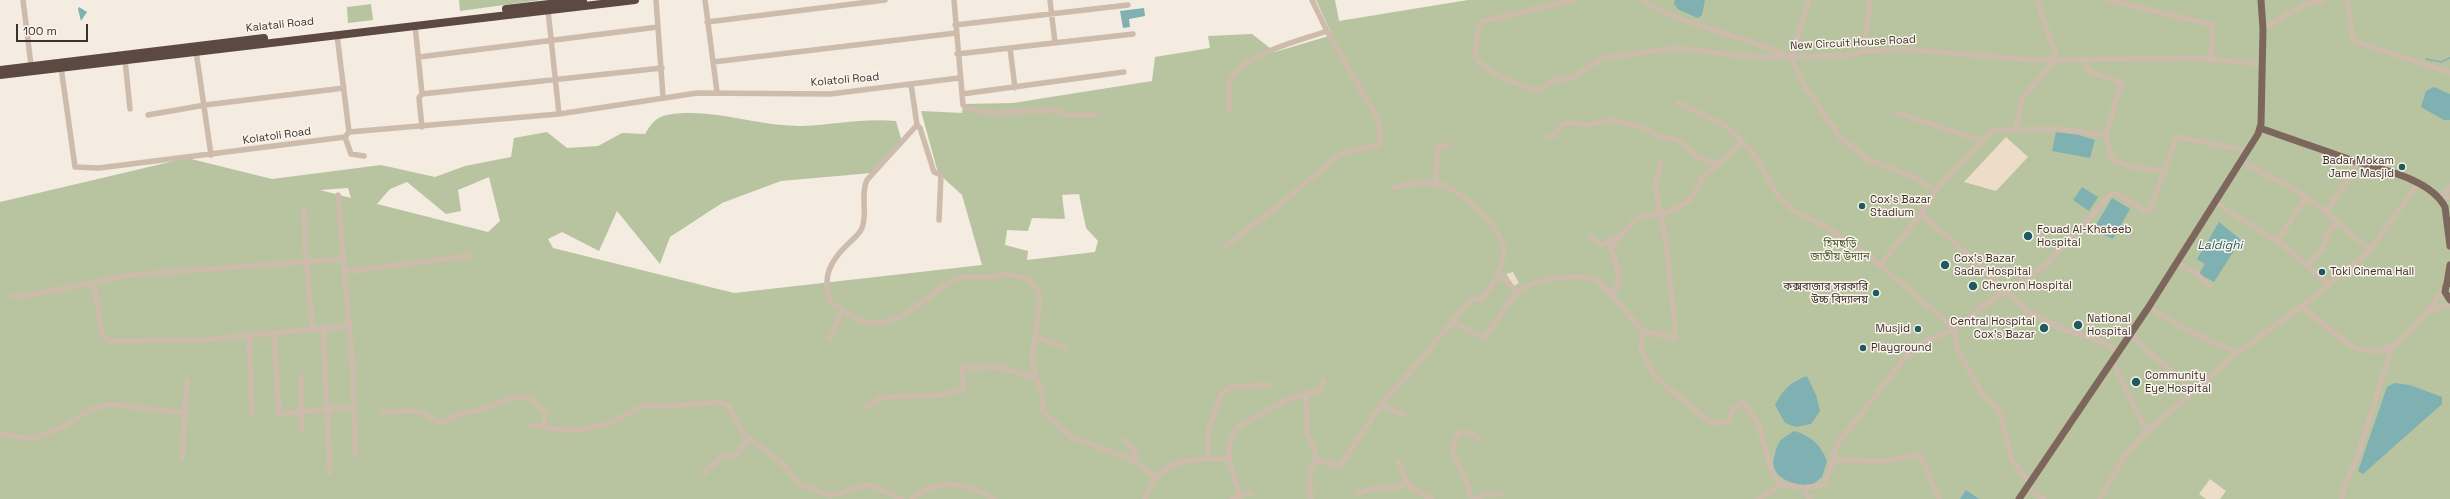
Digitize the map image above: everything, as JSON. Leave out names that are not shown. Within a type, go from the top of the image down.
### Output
[{"type":"highway","points":[[560,3],[583,0]]},
{"type":"highway","points":[[560,3],[635,0]]},
{"type":"highway","name":"Kalatali Road","points":[[0,70],[31,65],[337,35],[548,10],[560,3]]},
{"type":"highway","name":"Kalatali Road","points":[[0,76],[61,67],[196,51],[225,45],[560,3]]},
{"type":"main road","points":[[2019,499],[2149,307],[2249,151],[2260,128],[2263,29],[2261,0]]},
{"type":"main road","points":[[2260,128],[2356,161],[2394,172],[2440,197],[2445,207],[2450,246]]},
{"type":"main road","points":[[2450,265],[2446,296],[2450,300]]},
{"type":"street","points":[[23,0],[31,65]]},
{"type":"street","points":[[415,25],[422,94],[420,98],[422,127],[559,114],[663,97],[656,0]]},
{"type":"street","points":[[705,0],[717,92]]},
{"type":"street","points":[[707,22],[885,0]]},
{"type":"street","points":[[954,0],[959,78],[963,105],[967,108],[989,113],[1055,110],[1066,115],[1095,115]]},
{"type":"street","points":[[1050,0],[1056,43]]},
{"type":"street","points":[[1224,246],[1276,207],[1340,154],[1377,145],[1380,142],[1379,121],[1312,0]]},
{"type":"street","name":"New Circuit House Road","points":[[1574,0],[1484,21],[1478,28],[1475,57],[1480,64],[1518,84],[1538,91],[1553,81],[1574,77],[1602,58],[1676,48],[1753,57],[1843,56],[1864,52],[1931,50],[2033,60],[2211,60],[2262,64]]},
{"type":"street","points":[[1642,0],[1659,12],[1690,24],[1778,51],[1791,57]]},
{"type":"street","points":[[1809,0],[1791,57],[1802,82],[1840,137],[1869,160],[1914,177],[1935,191]]},
{"type":"street","points":[[1864,52],[1870,0]]},
{"type":"street","points":[[2016,129],[2022,98],[2057,59],[2036,0]]},
{"type":"street","points":[[2109,0],[2213,25],[2211,60]]},
{"type":"street","points":[[2263,29],[2304,5],[2323,0]]},
{"type":"street","points":[[2347,0],[2353,41],[2450,73]]},
{"type":"street","points":[[955,25],[1128,6]]},
{"type":"street","points":[[548,10],[559,114]]},
{"type":"street","points":[[419,57],[658,27]]},
{"type":"street","points":[[1229,109],[1230,80],[1244,65],[1271,51],[1328,31]]},
{"type":"street","points":[[713,62],[956,32]]},
{"type":"street","points":[[957,54],[1133,34]]},
{"type":"street","points":[[337,35],[344,88],[347,135],[351,154],[364,156]]},
{"type":"street","points":[[1010,48],[1015,88]]},
{"type":"street","points":[[61,67],[75,167],[99,168],[211,155],[196,51]]},
{"type":"street","points":[[125,60],[130,109]]},
{"type":"street","points":[[2087,60],[2086,70],[2121,83],[2106,135],[2112,160],[2133,167],[2165,171]]},
{"type":"street","points":[[422,94],[662,68]]},
{"type":"street","points":[[962,94],[1124,72]]},
{"type":"street","name":"Kolatoli Road","points":[[663,97],[717,92],[830,94],[959,78]]},
{"type":"street","points":[[911,84],[917,125],[920,128],[934,172],[941,175],[939,220]]},
{"type":"street","points":[[148,115],[205,105],[344,88]]},
{"type":"street","points":[[1678,102],[1720,122],[1752,152],[1779,197],[1794,211],[1826,227],[1880,266],[1954,328],[1957,349],[1982,395],[1996,406],[2000,414],[2012,460],[2028,486],[2044,499]]},
{"type":"street","points":[[1897,113],[1982,141]]},
{"type":"street","points":[[1548,137],[1554,136],[1562,125],[1569,123],[1588,125],[1612,120],[1643,127],[1658,137],[1677,140],[1698,157],[1719,165]]},
{"type":"street","points":[[917,125],[867,180],[864,187],[863,226],[860,233],[837,254],[827,269],[827,293],[831,303],[860,321],[881,323],[901,317],[950,282],[960,277],[1013,274],[1032,282],[1038,294],[1040,305],[1034,336],[1032,358],[1036,378],[1042,392],[1044,411],[1065,433],[1081,442],[1134,461],[1156,478]]},
{"type":"street","name":"Kolatoli Road","points":[[211,155],[347,135],[422,127]]},
{"type":"street","points":[[1880,266],[1921,214],[1935,191],[1995,129],[2059,129],[2106,135]]},
{"type":"street","points":[[1643,331],[1641,350],[1656,378],[1711,423],[1728,422],[1732,410],[1743,402],[1758,423],[1773,475],[1782,484],[1802,488],[1824,485],[1834,460],[1834,452],[1838,443],[1905,358],[1925,341],[1954,328],[1980,308],[2006,293],[2047,264],[2111,194],[2116,194],[2141,210],[2149,212],[2175,140],[2180,136],[2249,151]]},
{"type":"street","points":[[1612,295],[1619,282],[1618,269],[1611,249],[1619,237],[1637,218],[1646,215],[1661,215],[1686,203],[1694,195],[1703,177],[1719,165],[1743,142]]},
{"type":"street","points":[[1435,184],[1438,148],[1449,144]]},
{"type":"street","points":[[2326,213],[2344,186],[2356,161]]},
{"type":"street","points":[[2242,162],[2289,186],[2306,197],[2370,250]]},
{"type":"street","points":[[1453,322],[1484,338],[1517,292],[1549,279],[1590,277],[1598,280],[1643,331],[1674,338],[1676,326],[1661,215],[1655,186],[1661,163]]},
{"type":"street","points":[[1393,188],[1409,183],[1435,184],[1451,188],[1490,219],[1501,239],[1504,253],[1498,273],[1517,292]]},
{"type":"street","points":[[2100,499],[2125,455],[2147,432],[2237,353],[2302,306],[2370,250],[2418,184]]},
{"type":"street","points":[[2440,197],[2450,186]]},
{"type":"street","points":[[338,195],[342,258],[349,326],[354,407],[355,454]]},
{"type":"street","points":[[2277,241],[2306,197]]},
{"type":"street","points":[[2440,197],[2450,197]]},
{"type":"street","points":[[2216,203],[2277,241],[2329,285]]},
{"type":"street","points":[[304,208],[306,261],[313,329]]},
{"type":"street","points":[[1921,214],[1965,252],[2006,293],[2027,311],[2067,332],[2102,341],[2118,352]]},
{"type":"street","points":[[2307,266],[2328,242],[2324,237],[2338,223]]},
{"type":"street","points":[[1591,237],[1602,245],[1616,236],[1619,237]]},
{"type":"street","points":[[344,272],[469,256]]},
{"type":"street","points":[[13,296],[30,295],[147,274],[342,258]]},
{"type":"street","points":[[2177,263],[2197,274],[2210,287]]},
{"type":"street","points":[[1318,460],[1340,466],[1381,406],[1472,298],[1480,300],[1500,275]]},
{"type":"street","points":[[94,283],[102,334],[108,341],[174,342],[349,326]]},
{"type":"street","points":[[2302,306],[2353,346],[2372,351],[2392,347],[2403,338],[2426,313],[2447,284]]},
{"type":"street","points":[[2426,313],[2450,304]]},
{"type":"street","points":[[2149,307],[2185,330],[2237,353]]},
{"type":"street","points":[[830,339],[842,311]]},
{"type":"street","points":[[323,328],[330,473]]},
{"type":"street","points":[[274,333],[279,414],[354,407]]},
{"type":"street","points":[[248,335],[252,412]]},
{"type":"street","points":[[2130,335],[2194,391]]},
{"type":"street","points":[[1034,336],[1066,348]]},
{"type":"street","points":[[2342,499],[2343,489],[2356,461],[2392,347]]},
{"type":"street","points":[[2112,361],[2147,432]]},
{"type":"street","points":[[864,408],[884,398],[919,398],[953,393],[964,388],[962,369],[964,368],[999,367],[1036,378]]},
{"type":"street","points":[[301,377],[302,429]]},
{"type":"street","points":[[182,458],[187,381]]},
{"type":"street","points":[[1240,495],[1230,460],[1231,438],[1238,427],[1286,400],[1321,390],[1323,381]]},
{"type":"street","points":[[1208,459],[1208,431],[1221,395],[1231,387],[1269,385]]},
{"type":"street","points":[[1306,394],[1307,433],[1318,460]]},
{"type":"street","points":[[383,412],[417,412],[439,422],[449,420],[459,414],[478,411],[493,403],[519,397],[530,399],[540,406],[545,414],[544,427]]},
{"type":"street","points":[[532,425],[562,430],[591,428],[619,420],[644,405],[672,406],[717,402],[729,406],[736,422],[749,439],[783,464],[798,482],[805,487],[831,496],[871,485],[902,499]]},
{"type":"street","points":[[0,434],[32,439],[63,427],[90,410],[110,404],[184,413]]},
{"type":"street","points":[[1381,406],[1404,415]]},
{"type":"street","points":[[1475,499],[1470,495],[1468,484],[1455,460],[1452,448],[1458,434],[1462,433],[1474,435],[1478,438]]},
{"type":"street","points":[[704,473],[724,455],[733,458],[749,439]]},
{"type":"street","points":[[1125,440],[1136,453],[1134,461]]},
{"type":"street","points":[[1834,460],[1886,462],[1920,455],[1939,499]]},
{"type":"street","points":[[1145,499],[1156,478],[1172,463],[1208,459],[1230,460]]},
{"type":"street","points":[[1311,499],[1310,469],[1314,462],[1318,460]]},
{"type":"street","points":[[1398,462],[1410,487],[1432,499]]},
{"type":"street","points":[[1357,493],[1366,492],[1372,488],[1396,489],[1407,481]]},
{"type":"street","points":[[912,499],[923,490],[939,484],[978,490],[994,499]]},
{"type":"street","points":[[1759,499],[1782,484]]},
{"type":"street","points":[[1802,488],[1810,499]]},
{"type":"street","points":[[1232,499],[1240,495],[1251,493]]},
{"type":"street","points":[[1479,499],[1484,495],[1500,494]]},
{"type":"green space","points":[[459,0],[541,0],[460,11]]},
{"type":"green space","name":"হিমছড়ি জাতীয় উদ্যান","points":[[1316,0],[1335,0],[1339,21],[1468,0],[2450,0],[2450,499],[0,499],[0,202],[187,158],[272,179],[381,165],[435,177],[465,166],[511,157],[514,138],[547,132],[567,148],[598,146],[622,133],[645,134],[654,122],[660,117],[667,115],[701,113],[768,124],[802,126],[884,120],[896,121],[902,142],[871,173],[781,181],[722,203],[670,237],[660,264],[617,211],[599,251],[562,232],[548,239],[553,248],[734,293],[982,265],[962,195],[938,173],[921,111],[962,113],[963,104],[1013,103],[1152,81],[1155,57],[1210,48],[1208,36],[1252,34],[1275,52],[1332,35]],"holes":[[[489,177],[500,221],[488,232],[377,204],[390,189],[407,182],[446,214],[461,211],[458,190]],[[348,188],[351,198],[320,190]],[[1079,194],[1086,228],[1098,241],[1095,252],[1027,260],[1028,251],[1005,245],[1007,230],[1028,231],[1032,218],[1065,219],[1062,195]]]},
{"type":"green space","points":[[371,4],[373,20],[348,23],[347,7]]},
{"type":"shaded area","points":[[2006,137],[2028,157],[1996,191],[1964,182]]},
{"type":"shaded area","points":[[1513,272],[1519,283],[1514,286],[1506,274]]},
{"type":"shaded area","points":[[2210,479],[2226,491],[2220,499],[2206,499],[2199,494]]},
{"type":"water","points":[[1675,0],[1705,0],[1702,15],[1698,18],[1679,10],[1674,4]]},
{"type":"water","points":[[79,7],[87,12],[81,21],[78,9]]},
{"type":"water","points":[[1144,8],[1145,16],[1129,19],[1130,27],[1123,28],[1120,11]]},
{"type":"water","points":[[2434,87],[2450,94],[2450,120],[2444,120],[2421,107],[2426,91]]},
{"type":"water","points":[[2056,132],[2079,135],[2095,140],[2090,158],[2052,151]]},
{"type":"water","points":[[2082,187],[2098,197],[2089,211],[2073,200]]},
{"type":"water","points":[[2112,198],[2130,209],[2113,239],[2093,230]]},
{"type":"water","name":"Laldighi","points":[[2219,222],[2241,240],[2214,282],[2199,274],[2205,264],[2197,259]]},
{"type":"water","points":[[1807,376],[1816,395],[1820,411],[1811,424],[1796,427],[1785,423],[1775,405],[1788,387]]},
{"type":"water","points":[[2394,383],[2410,385],[2442,397],[2442,404],[2363,474],[2358,471],[2387,387]]},
{"type":"water","points":[[1794,431],[1810,438],[1822,450],[1827,461],[1822,477],[1812,485],[1790,482],[1778,475],[1775,469],[1773,462],[1778,444]]},
{"type":"water","points":[[1966,490],[1979,499],[1960,499]]},
{"type":"waterway","points":[[2426,59],[2441,62],[2450,58]]},
{"type":"place","name":"Badar Mokam Jame Masjid","points":[[2402,167]]},
{"type":"place","name":"Cox's Bazar Stadium","points":[[1862,206]]},
{"type":"place","name":"Fouad Al-Khateeb Hospital","points":[[2028,236]]},
{"type":"place","name":"Cox's Bazar Sadar Hospital","points":[[1945,265]]},
{"type":"place","name":"Toki Cinema Hall","points":[[2322,272]]},
{"type":"place","name":"Chevron Hospital","points":[[1973,286]]},
{"type":"place","name":"কক্সবাজার সরকারি উচ্চ বিদ্যালয়","points":[[1876,293]]},
{"type":"place","name":"National Hospital","points":[[2078,325]]},
{"type":"place","name":"Central Hospital Cox's Bazar","points":[[2044,328]]},
{"type":"place","name":"Musjid","points":[[1918,329]]},
{"type":"place","name":"Playground","points":[[1863,348]]},
{"type":"place","name":"Community Eye Hospital","points":[[2136,382]]}]
